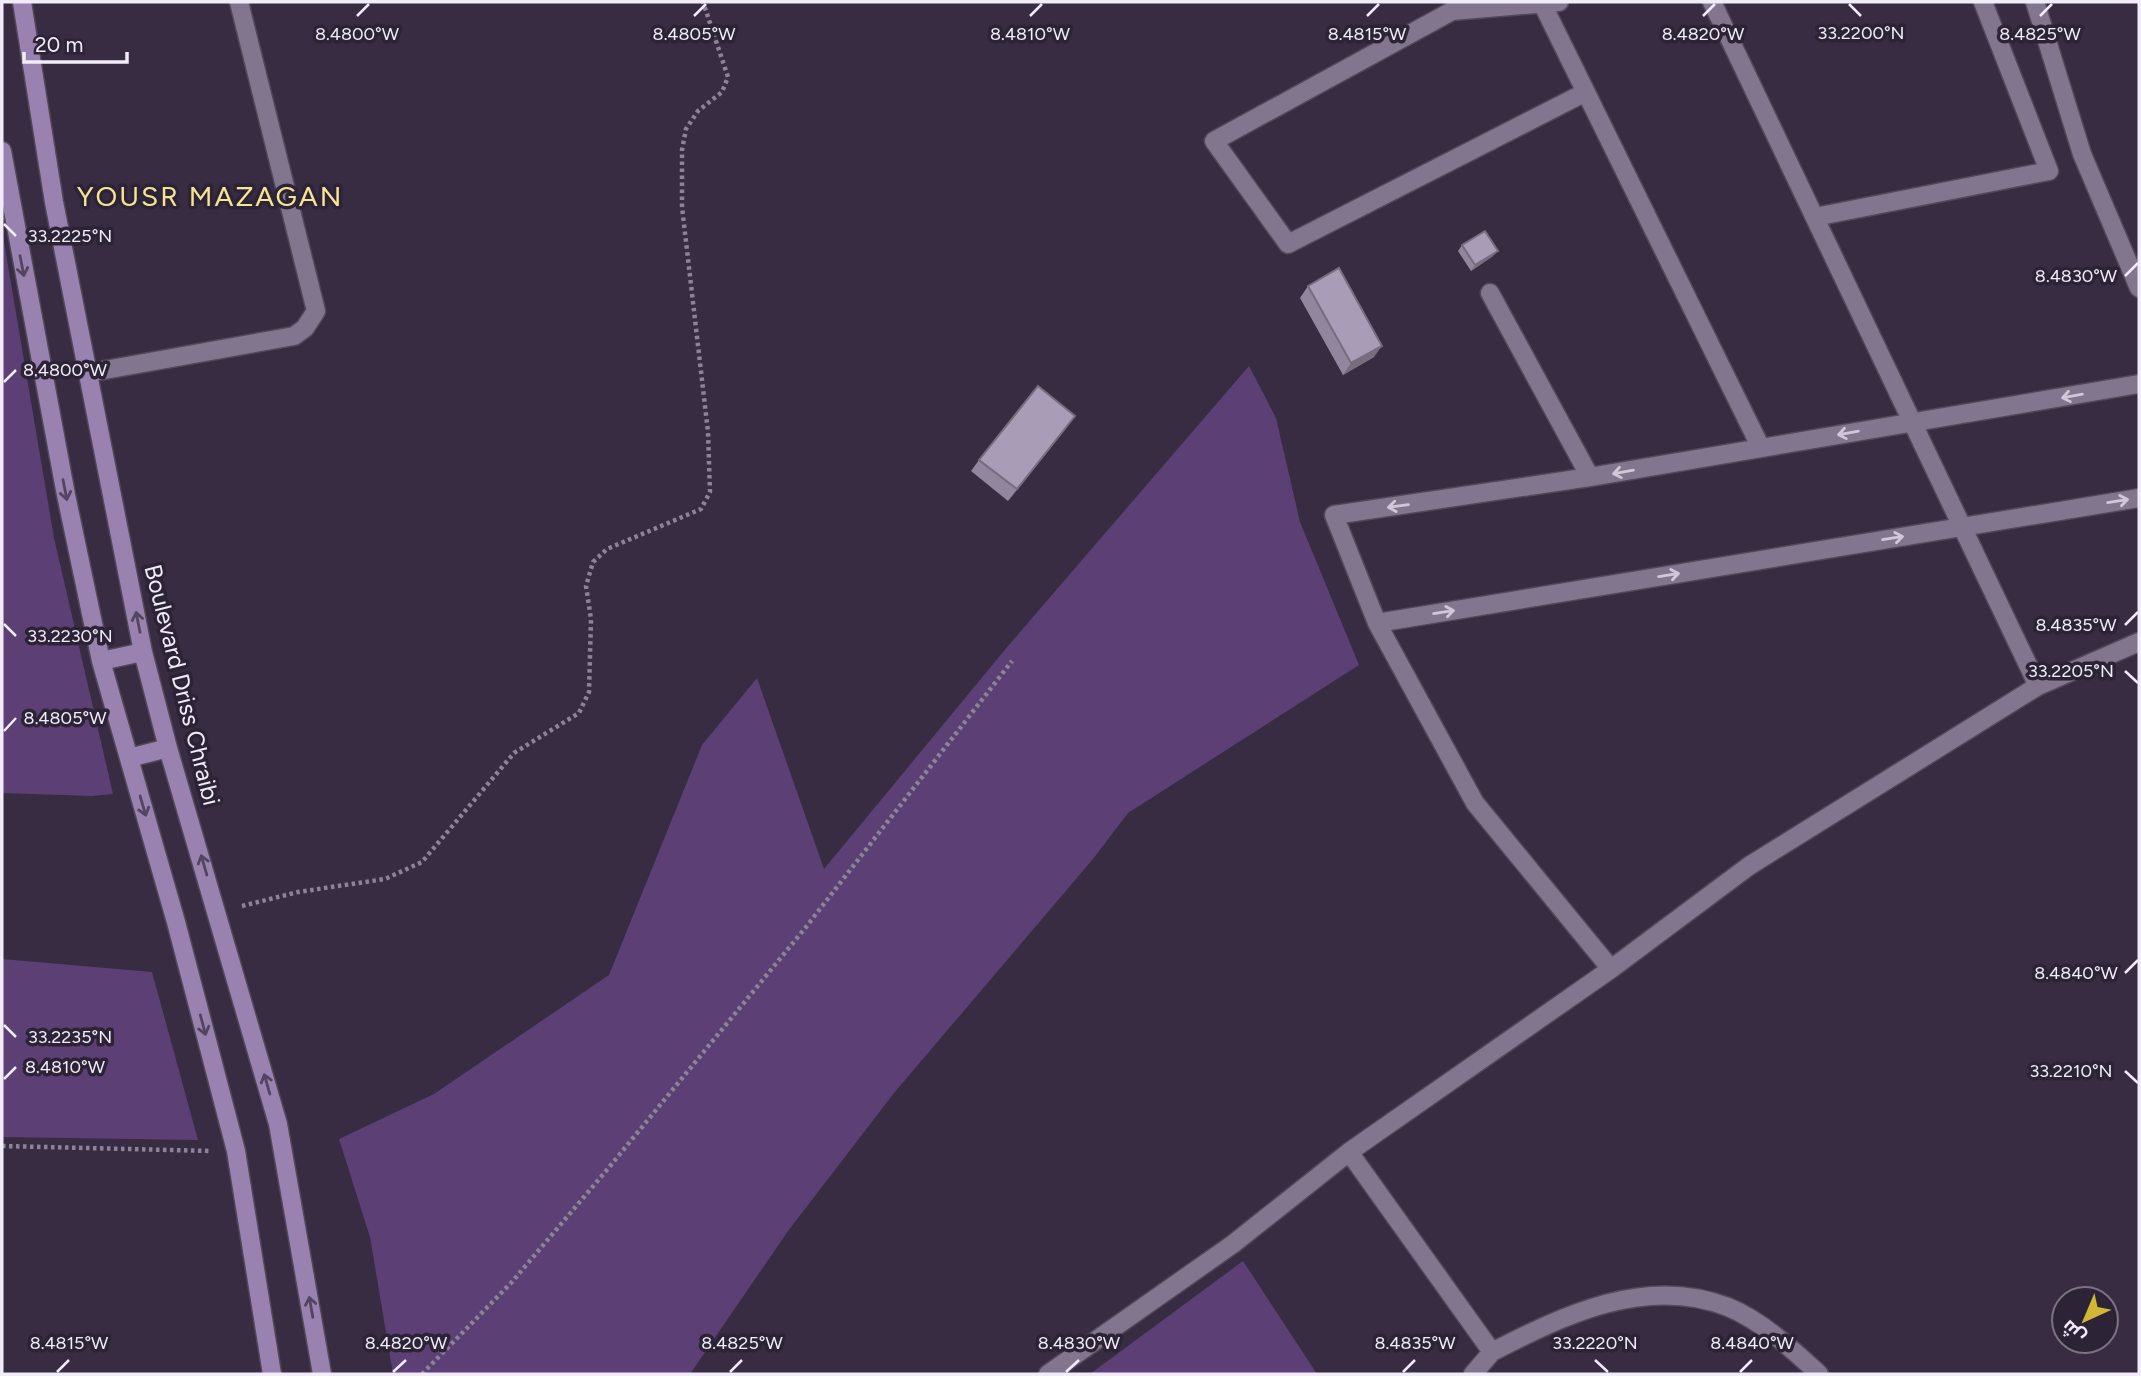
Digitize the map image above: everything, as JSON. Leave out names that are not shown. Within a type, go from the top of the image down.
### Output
[{"type":"main road","name":"Boulevard Driss Chraibi","points":[[22,2],[54,202],[144,652],[168,748],[278,1124],[322,1374]]},
{"type":"main road","points":[[2,151],[65,495],[101,661],[176,922],[236,1151],[272,1374]]},
{"type":"main road","points":[[101,661],[144,652]]},
{"type":"main road","points":[[129,758],[168,748]]},
{"type":"street","points":[[88,373],[293,336],[305,328],[316,311],[239,2]]},
{"type":"street","points":[[1586,92],[1289,244],[1214,141],[1452,6],[1550,2],[1586,92],[1762,448]]},
{"type":"street","points":[[1712,2],[2038,686]]},
{"type":"street","points":[[1815,217],[2049,171],[1983,2]]},
{"type":"street","points":[[2035,2],[2082,154],[2139,288]]},
{"type":"street","points":[[1490,293],[1590,477]]},
{"type":"street","points":[[1611,968],[1475,803],[1377,623],[1334,515],[1590,477],[2139,384]]},
{"type":"street","points":[[1377,623],[2139,498]]},
{"type":"street","points":[[1048,1374],[1233,1244],[1349,1152],[1611,968],[1749,866],[2038,686],[2139,642]]},
{"type":"street","points":[[1349,1152],[1492,1352]]},
{"type":"street","points":[[1473,1374],[1492,1352],[1586,1307],[1671,1295],[1728,1307],[1784,1342],[1819,1374]]},
{"type":"path","points":[[218,913],[298,892],[384,879],[422,862],[514,753],[579,713],[589,692],[591,619],[586,586],[593,562],[607,549],[701,509],[710,492],[708,432],[682,207],[682,150],[686,129],[698,111],[722,92],[728,77],[703,2]]},
{"type":"path","points":[[422,1374],[511,1283],[615,1160],[806,927],[1012,661]]},
{"type":"path","points":[[2,1146],[236,1151]]},
{"type":"shaded area","points":[[2,230],[54,538],[113,794],[92,796],[2,793]]},
{"type":"shaded area","points":[[1249,366],[1276,418],[1300,522],[1359,665],[1128,813],[1093,859],[894,1093],[788,1231],[690,1374],[393,1374],[370,1237],[339,1139],[434,1094],[609,975],[702,745],[757,678],[824,869],[1008,646]]},
{"type":"shaded area","points":[[2,959],[152,972],[198,1140],[2,1137]]},
{"type":"shaded area","points":[[1243,1261],[1317,1374],[1090,1374]]},
{"type":"building","points":[[1485,231],[1498,251],[1475,265],[1462,245]]},
{"type":"building","points":[[1339,268],[1382,346],[1351,363],[1308,286]]},
{"type":"building","points":[[1038,386],[1075,416],[1017,489],[979,460]]},
{"type":"district","name":"YOUSR MAZAGAN","points":[[210,196]]}]
